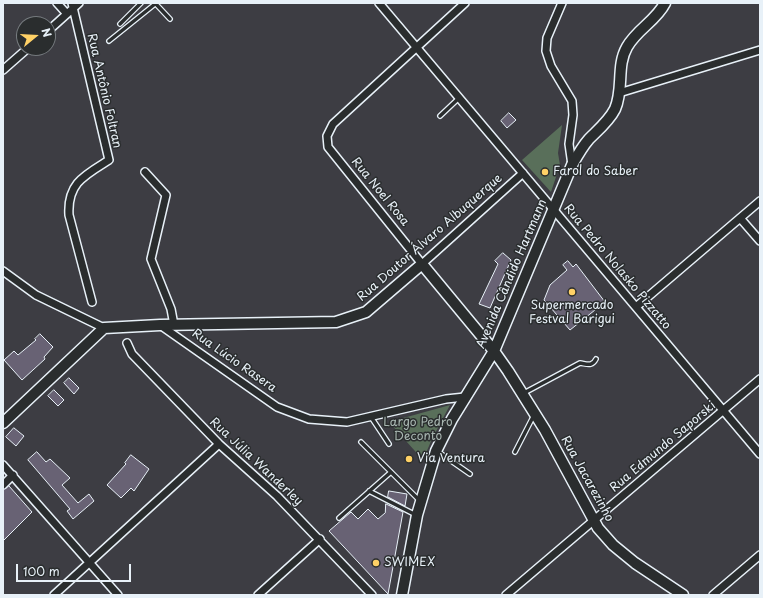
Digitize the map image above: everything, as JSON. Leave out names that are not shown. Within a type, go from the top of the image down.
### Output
[{"type":"main road","name":"Avenida Cândido Hartmann","points":[[402,595],[420,501],[436,451],[465,397],[494,351],[572,165],[584,145],[610,117],[615,109],[619,93],[620,66],[626,49],[636,35],[653,20],[665,3]]},
{"type":"main road","name":"Rua Doutor Álvaro Albuquerque","points":[[160,325],[323,323],[346,320],[366,312],[378,304],[422,264]]},
{"type":"main road","name":"Rua Noel Rosa","points":[[422,264],[494,351]]},
{"type":"main road","points":[[3,423],[104,328],[160,325]]},
{"type":"main road","name":"Rua Jacarezinho","points":[[494,351],[535,413],[593,521],[605,536],[624,555],[683,595]]},
{"type":"street","points":[[57,3],[67,14]]},
{"type":"street","name":"Rua Pedro Nolasko Pizzatto","points":[[379,3],[760,454]]},
{"type":"street","points":[[417,48],[465,3]]},
{"type":"street","points":[[562,3],[547,38],[546,51],[547,58],[572,101],[573,115],[569,144],[572,165]]},
{"type":"street","points":[[56,24],[75,5]]},
{"type":"street","name":"Rua Antônio Foltran","points":[[75,5],[109,160],[78,182],[69,198],[69,215],[92,302]]},
{"type":"street","name":"Rua Noel Rosa","points":[[417,48],[333,124],[326,141],[330,152],[422,264]]},
{"type":"street","points":[[619,93],[760,50]]},
{"type":"street","points":[[3,70],[19,56]]},
{"type":"street","points":[[145,172],[166,195],[151,259],[171,308],[174,325]]},
{"type":"street","name":"Rua Doutor Álvaro Albuquerque","points":[[422,264],[523,173]]},
{"type":"street","points":[[636,307],[760,201]]},
{"type":"street","points":[[740,218],[760,241]]},
{"type":"street","points":[[3,271],[36,295],[104,328]]},
{"type":"street","name":"Rua Lúcio Rasera","points":[[160,325],[270,403],[286,412],[309,419],[336,423],[371,417],[446,399],[465,397]]},
{"type":"street","name":"Rua Júlia Wanderley","points":[[127,343],[132,354],[219,444],[278,496],[372,595]]},
{"type":"street","name":"Rua Edmundo Saporski","points":[[506,595],[760,378]]},
{"type":"street","points":[[54,595],[219,444]]},
{"type":"street","points":[[3,465],[118,595]]},
{"type":"street","points":[[3,484],[12,475]]},
{"type":"street","points":[[258,595],[320,539]]},
{"type":"street","points":[[713,595],[760,555]]},
{"type":"lane","points":[[120,24],[141,3]]},
{"type":"lane","points":[[110,41],[155,3],[170,19]]},
{"type":"lane","points":[[440,116],[460,98]]},
{"type":"lane","points":[[523,394],[580,363],[590,365],[594,363],[596,359]]},
{"type":"lane","points":[[515,452],[535,413]]},
{"type":"lane","points":[[371,417],[389,444]]},
{"type":"lane","points":[[361,442],[420,501]]},
{"type":"lane","points":[[436,451],[470,474]]},
{"type":"lane","points":[[339,518],[391,472]]},
{"type":"lane","points":[[369,492],[417,515]]},
{"type":"green space","points":[[562,125],[558,153],[560,165],[551,192],[522,160]]},
{"type":"green space","name":"Largo Pedro Deconto","points":[[450,405],[423,460],[389,422]]},
{"type":"building","points":[[509,113],[516,120],[507,128],[501,121]]},
{"type":"building","points":[[503,253],[511,260],[490,308],[479,304],[498,264],[495,261]]},
{"type":"building","name":"Supermercado Festval Barigui","points":[[568,261],[573,267],[576,264],[605,302],[570,330],[544,300],[550,285],[567,270],[563,265]]},
{"type":"building","points":[[40,334],[53,347],[44,357],[45,359],[22,380],[4,360],[14,351],[18,355],[36,340],[35,339]]},
{"type":"building","points":[[69,378],[79,388],[74,394],[64,383]]},
{"type":"building","points":[[54,390],[64,400],[58,406],[48,396]]},
{"type":"building","points":[[14,428],[24,436],[16,446],[6,437]]},
{"type":"building","points":[[37,452],[46,462],[50,459],[70,478],[62,485],[78,503],[89,494],[94,501],[73,519],[67,511],[70,509],[28,460]]},
{"type":"building","points":[[131,455],[149,469],[134,491],[131,488],[121,498],[107,485],[126,464],[125,463]]},
{"type":"building","points":[[9,486],[32,512],[3,541],[3,490]]},
{"type":"building","points":[[389,491],[407,494],[405,506],[388,497]]},
{"type":"building","name":"SWIMEX","points":[[386,504],[403,512],[388,594],[329,531],[351,512],[358,519],[368,509],[378,519],[385,513]]},
{"type":"place","name":"Farol do Saber","points":[[545,172]]},
{"type":"place","name":"Supermercado Festval Barigui","points":[[572,292]]},
{"type":"place","name":"Via Ventura","points":[[409,459]]},
{"type":"place","name":"SWIMEX","points":[[376,563]]}]
